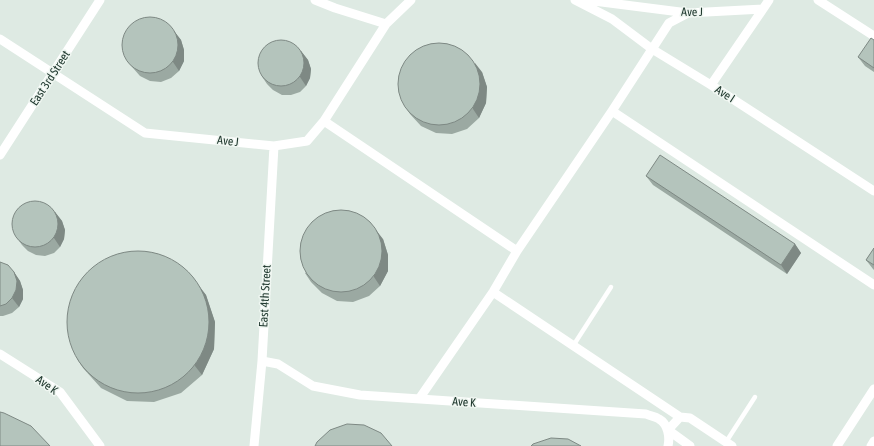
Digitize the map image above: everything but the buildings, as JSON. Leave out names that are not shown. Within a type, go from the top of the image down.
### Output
[{"type":"street","name":"East 3rd Street","points":[[0,155],[100,0]]},
{"type":"street","points":[[315,0],[386,24]]},
{"type":"street","name":"Ave J","points":[[0,39],[145,133],[274,146],[308,141],[324,121],[386,24],[411,0]]},
{"type":"street","name":"Ave I","points":[[575,0],[612,19],[652,49],[711,85],[874,191]]},
{"type":"street","name":"Ave J","points":[[586,0],[688,14],[763,9]]},
{"type":"street","points":[[711,85],[769,0]]},
{"type":"street","points":[[818,0],[874,36]]},
{"type":"street","points":[[419,399],[493,292],[517,251],[612,111],[669,23],[688,14]]},
{"type":"street","points":[[612,111],[874,285]]},
{"type":"street","points":[[324,121],[517,251]]},
{"type":"street","name":"East 4th Street","points":[[254,446],[262,361],[274,146]]},
{"type":"street","points":[[493,292],[680,417],[690,418],[729,444]]},
{"type":"street","name":"Ave K","points":[[0,354],[60,392],[100,446]]},
{"type":"street","name":"Ave K","points":[[262,361],[278,364],[313,386],[360,395],[646,414],[660,419],[668,430],[690,446]]},
{"type":"street","points":[[837,446],[871,398],[874,389]]},
{"type":"street","points":[[668,446],[668,430],[680,417]]},
{"type":"street","points":[[871,446],[874,442]]},
{"type":"lane","points":[[573,346],[611,287]]},
{"type":"lane","points":[[729,444],[755,397]]}]
